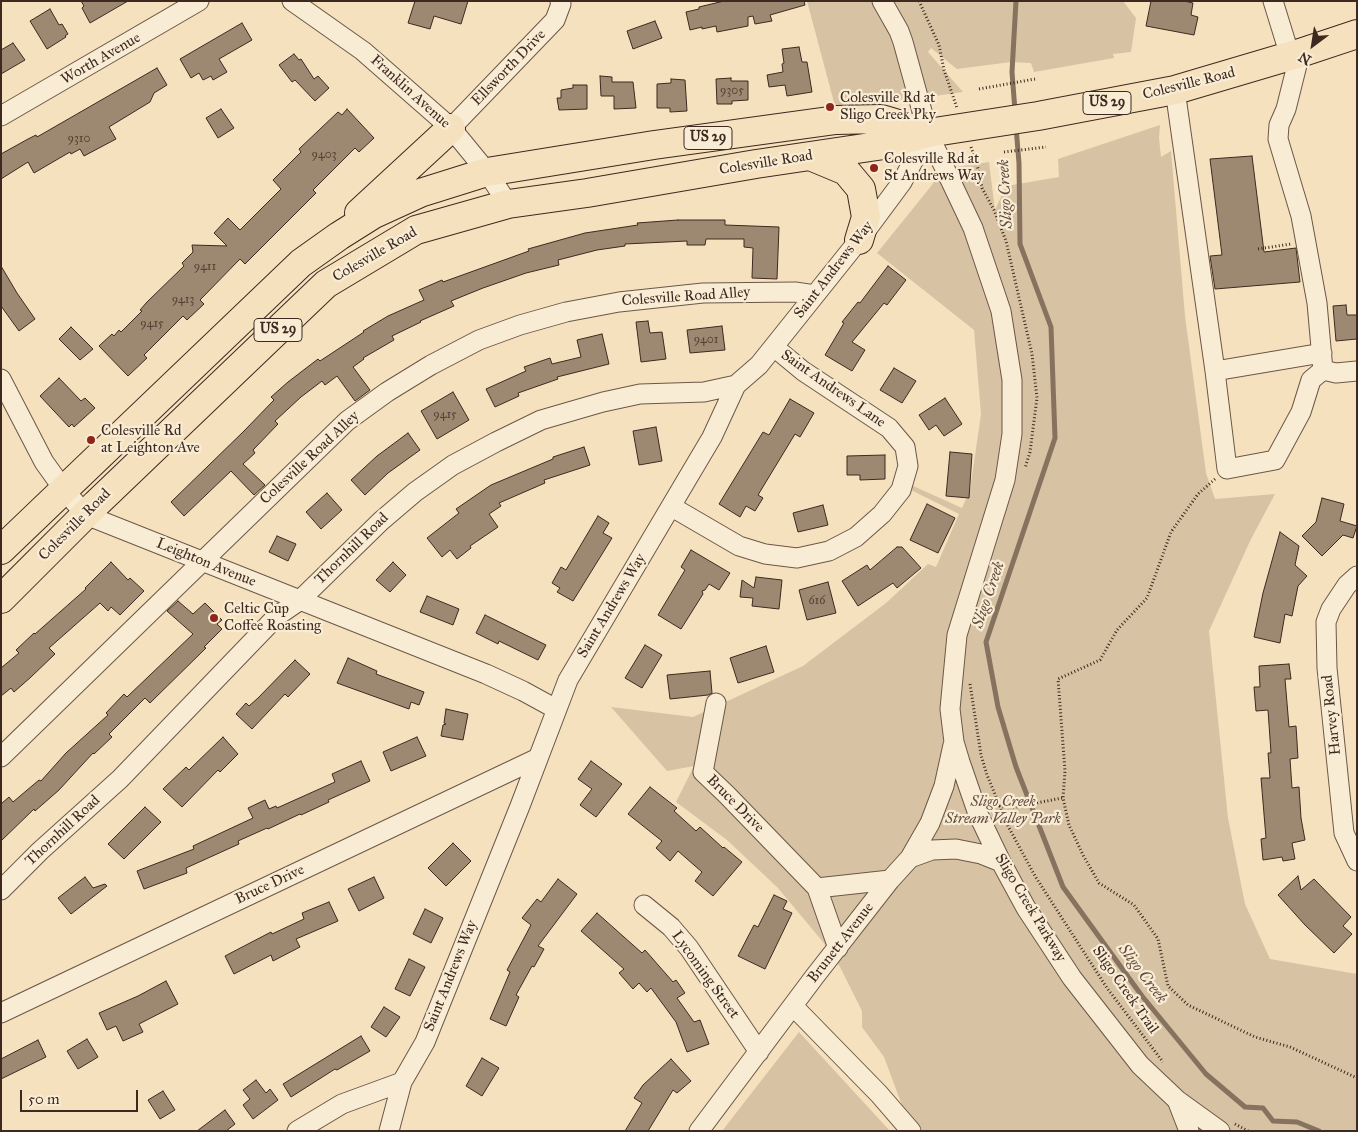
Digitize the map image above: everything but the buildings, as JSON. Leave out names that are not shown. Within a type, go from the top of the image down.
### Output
[{"type":"highway","name":"Colesville Road","points":[[1,599],[326,284],[416,230],[508,204],[884,145],[928,133],[1038,116],[1175,90],[1295,55],[1357,34]]},
{"type":"highway","name":"Colesville Road","points":[[1,550],[301,263],[374,214],[420,193],[487,172],[654,145],[836,120],[881,119],[928,133]]},
{"type":"highway","points":[[339,236],[361,211],[451,128]]},
{"type":"highway","points":[[808,156],[846,171],[861,189],[866,217],[858,240]]},
{"type":"street","name":"Worth Avenue","points":[[1,116],[199,1]]},
{"type":"street","name":"Franklin Avenue","points":[[292,1],[363,51],[451,128],[487,172],[508,204]]},
{"type":"street","name":"Sligo Creek Parkway","points":[[882,1],[903,42],[928,133],[973,228],[1001,312],[1012,380],[1012,434],[1005,480],[957,635],[950,709],[954,742],[968,790],[1001,862],[1026,908],[1072,978],[1140,1065],[1177,1100],[1227,1127]]},
{"type":"street","points":[[1273,1],[1295,55],[1286,109],[1279,125],[1278,139],[1300,216],[1318,303],[1327,366]]},
{"type":"street","name":"Ellsworth Drive","points":[[451,128],[555,20],[560,3]]},
{"type":"street","points":[[1175,90],[1227,469],[1275,460],[1301,412],[1311,380],[1327,366]]},
{"type":"street","name":"Saint Andrews Way","points":[[389,1131],[402,1082],[424,1042],[568,680],[712,437],[736,385],[759,365],[858,240],[902,182],[928,133]]},
{"type":"street","name":"Colesville Road Alley","points":[[1,757],[347,421],[387,392],[431,365],[479,340],[520,325],[566,312],[619,302],[703,293],[795,292],[815,295]]},
{"type":"street","name":"Saint Andrews Lane","points":[[672,507],[739,546],[765,554],[797,558],[829,551],[856,537],[882,514],[901,490],[908,466],[905,447],[888,428],[803,371],[774,347]]},
{"type":"street","points":[[1215,371],[1327,366],[1357,371]]},
{"type":"street","name":"Leighton Avenue","points":[[1,379],[44,462],[64,490],[86,515],[486,674],[556,709]]},
{"type":"street","name":"Thornhill Road","points":[[1,890],[40,851],[120,779],[277,616],[299,601],[381,520],[415,492],[453,465],[541,420],[603,402],[640,394],[704,392],[736,385]]},
{"type":"street","name":"Harvey Road","points":[[1357,576],[1347,585],[1330,609],[1326,622],[1327,668],[1344,833],[1357,861]]},
{"type":"street","name":"Bruce Drive","points":[[716,703],[702,772],[728,796],[816,888],[838,948]]},
{"type":"street","name":"Brunett Avenue","points":[[699,1131],[890,880],[910,858],[930,823],[944,786],[954,742]]},
{"type":"street","name":"Bruce Drive","points":[[1,1013],[538,758]]},
{"type":"street","points":[[910,858],[932,850],[956,849],[981,854],[1001,862]]},
{"type":"street","points":[[816,888],[890,880]]},
{"type":"street","name":"Lycoming Street","points":[[644,905],[671,927],[689,948],[759,1052]]},
{"type":"street","points":[[793,1006],[879,1094],[911,1131]]},
{"type":"street","points":[[297,1131],[342,1104],[402,1082]]},
{"type":"street","points":[[1177,1100],[1189,1131]]},
{"type":"path","points":[[919,1],[939,45],[949,85]]},
{"type":"path","points":[[979,89],[1035,79]]},
{"type":"path","points":[[1004,152],[1046,147]]},
{"type":"path","points":[[1227,469],[1198,494],[1171,532],[1147,598],[1117,630],[1100,660],[1058,679],[1065,771],[1063,798],[1069,824],[1083,855],[1099,883],[1134,905],[1158,939],[1168,986],[1188,1005],[1255,1037],[1290,1047],[1357,1078]]},
{"type":"path","points":[[999,806],[1016,807],[1063,798]]},
{"type":"path","name":"Sligo Creek Trail","points":[[1013,836],[1035,876],[1108,988],[1164,1063]]},
{"type":"path","points":[[1227,1127],[1248,1131]]},
{"type":"green space","points":[[807,1],[1123,1],[1136,18],[1131,52],[1113,54],[1114,58],[1034,72],[1031,63],[1011,62],[957,69],[931,48],[928,52],[963,92],[836,110]]},
{"type":"green space","name":"Sligo Creek Stream Valley Park","points":[[1160,125],[1161,157],[1171,151],[1185,316],[1206,473],[1215,499],[1275,494],[1251,539],[1209,631],[1228,818],[1245,904],[1270,959],[1357,974],[1357,1131],[918,1131],[909,1124],[884,1057],[862,1027],[862,1011],[840,967],[823,942],[778,888],[727,840],[676,802],[694,766],[667,771],[611,707],[693,717],[803,666],[886,603],[928,564],[936,567],[959,514],[909,489],[911,485],[962,508],[970,490],[981,414],[974,330],[877,253],[932,185],[942,169],[989,162],[995,210],[1006,186],[1059,177],[1058,159]]},
{"type":"green space","points":[[799,1032],[845,1082],[890,1131],[722,1131]]},
{"type":"waterway","name":"Sligo Creek","points":[[1015,111],[1012,72],[1016,1]]},
{"type":"waterway","name":"Sligo Creek","points":[[1016,127],[1019,163],[1020,244],[1051,327],[1055,438],[986,642],[998,707],[1016,767],[1063,887],[1142,996],[1206,1074],[1245,1107],[1263,1108],[1273,1121],[1297,1122],[1319,1131]]},
{"type":"place","name":"Colesville Rd at Sligo Creek Pky","points":[[830,107]]},
{"type":"place","name":"Colesville Rd at St Andrews Way","points":[[874,168]]},
{"type":"place","name":"Colesville Rd at Leighton Ave","points":[[91,440]]},
{"type":"place","name":"Celtic Cup Coffee Roasting","points":[[214,618]]}]
